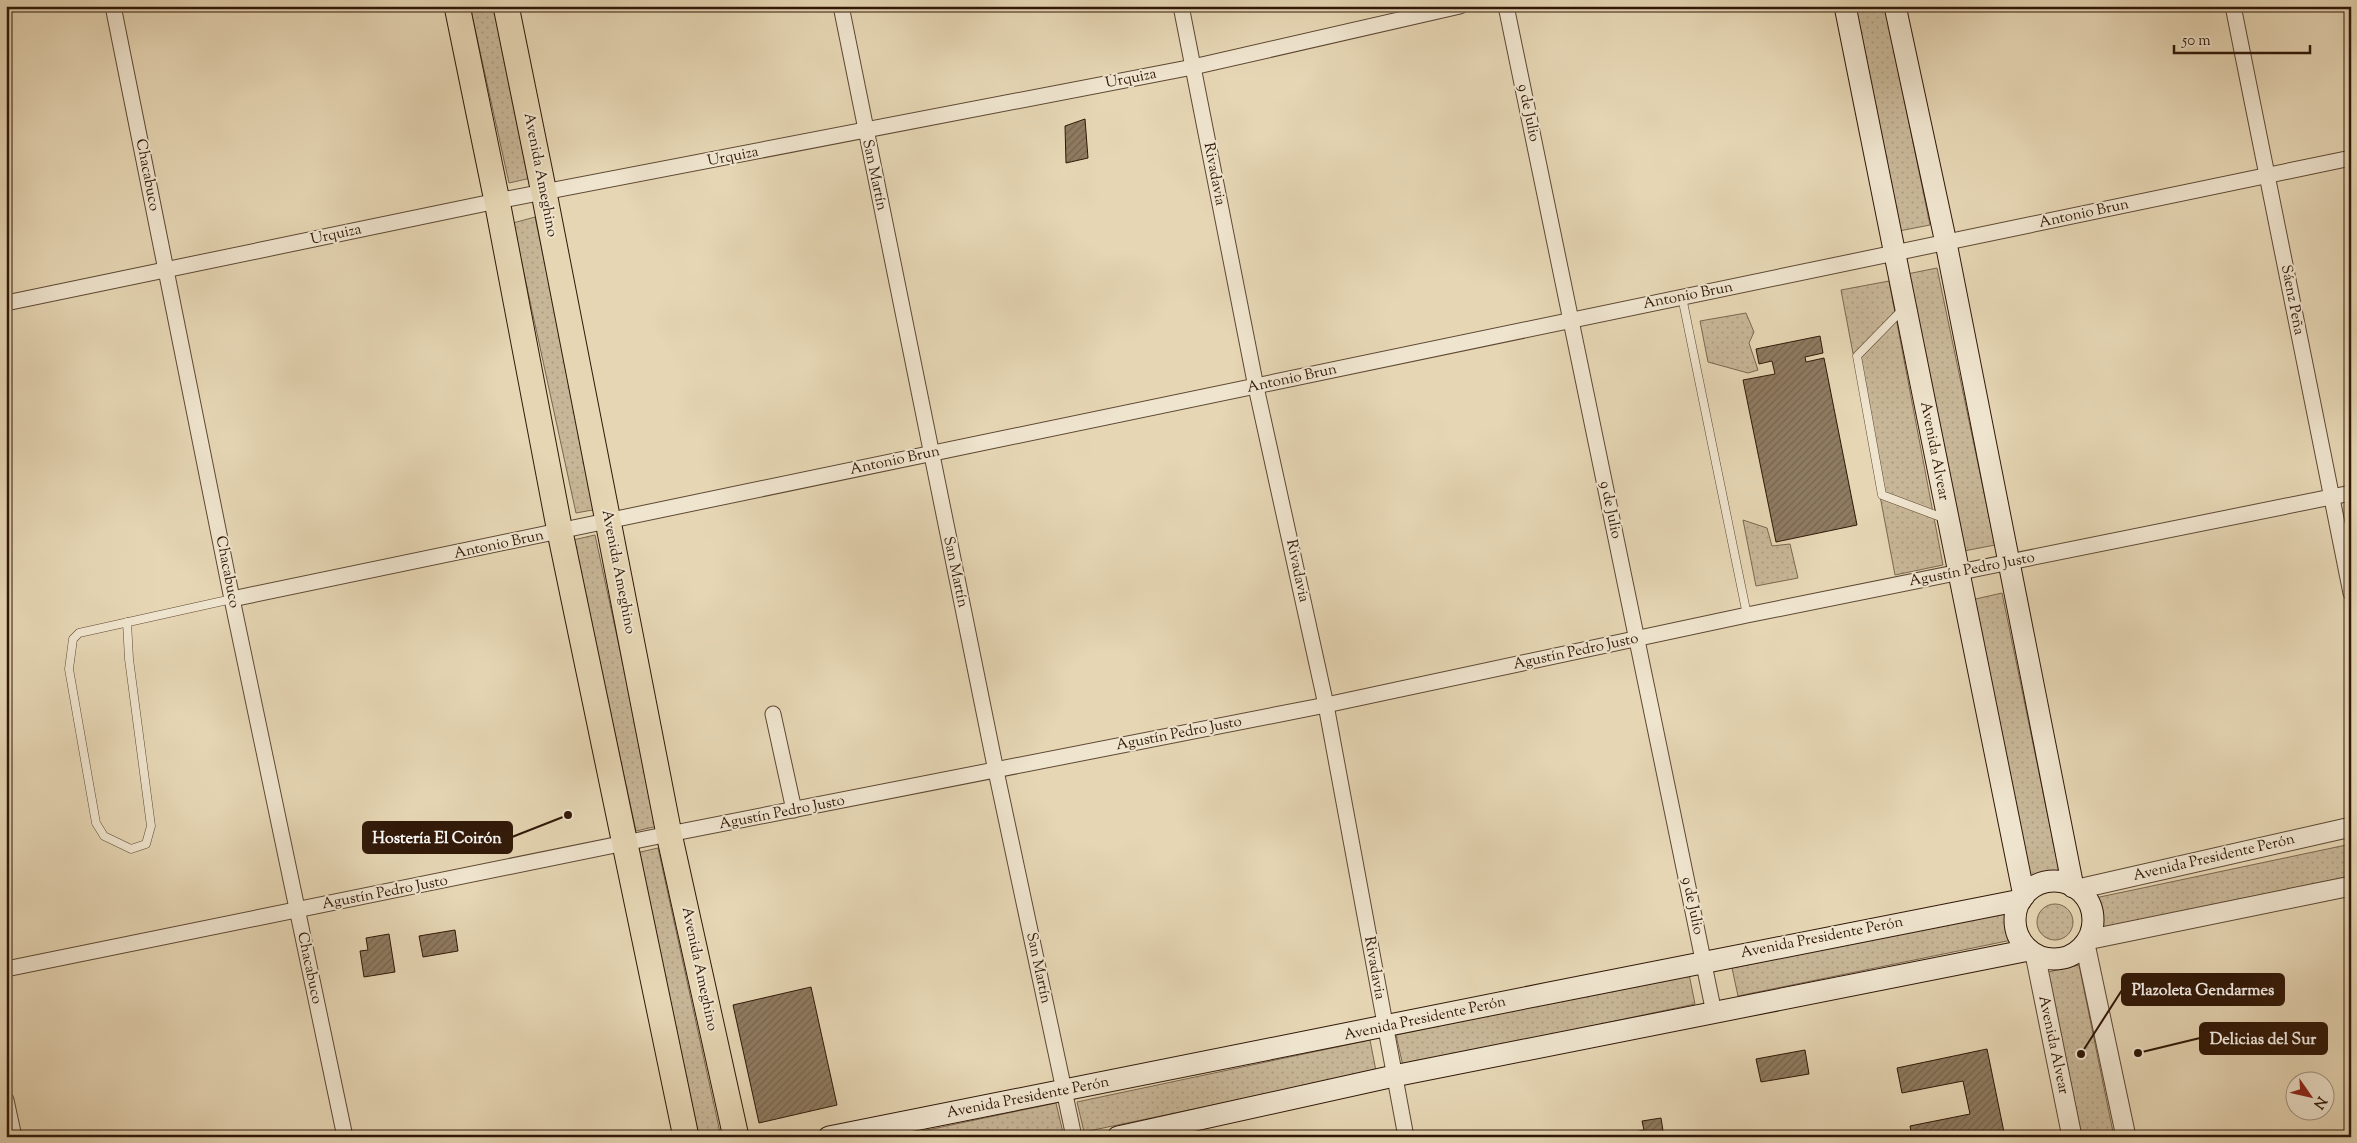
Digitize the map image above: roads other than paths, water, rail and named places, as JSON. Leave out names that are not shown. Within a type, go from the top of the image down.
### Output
[{"type":"highway","points":[[457,6],[497,201],[560,532],[686,1137]]},
{"type":"highway","name":"Avenida Ameghino","points":[[506,6],[669,834],[736,1137]]},
{"type":"main road","name":"Avenida Alvear","points":[[1845,6],[2023,898]]},
{"type":"main road","points":[[1895,6],[1946,243],[2076,888]]},
{"type":"main road","points":[[2050,882],[2060,882],[2076,888],[2085,896],[2093,914],[2093,923],[2086,942],[2070,956],[2060,959],[2049,959],[2032,952],[2020,938],[2016,923],[2016,913],[2023,898],[2032,888],[2050,882]]},
{"type":"main road","name":"Avenida Presidente Perón","points":[[829,1137],[1384,1028],[1704,961],[2023,898]]},
{"type":"main road","points":[[1118,1137],[1394,1076],[2032,952]]},
{"type":"street","name":"Chacabuco","points":[[113,6],[232,599],[345,1137]]},
{"type":"street","name":"San Martín","points":[[841,6],[996,771],[1074,1137]]},
{"type":"street","name":"Rivadavia","points":[[1181,6],[1256,386],[1326,705],[1384,1028],[1406,1137]]},
{"type":"street","name":"Urquiza","points":[[6,304],[497,201],[865,132],[1193,67],[1460,6]]},
{"type":"street","name":"9 de Julio","points":[[1506,6],[1714,1013]]},
{"type":"street","name":"Sáenz Peña","points":[[2233,6],[2351,593]]},
{"type":"street","name":"Antonio Brun","points":[[232,599],[1682,297],[1894,255],[2267,174],[2351,158]]},
{"type":"street","name":"Agustín Pedro Justo","points":[[6,969],[625,845],[669,834],[1326,705],[1747,615],[2351,493]]},
{"type":"street","points":[[773,714],[794,810]]},
{"type":"street","name":"Avenida Presidente Perón","points":[[2076,888],[2351,827]]},
{"type":"street","points":[[2126,1137],[2086,942],[2351,886]]},
{"type":"street","name":"Avenida Alvear","points":[[2032,952],[2072,1137]]},
{"type":"street","points":[[6,1100],[14,1137]]},
{"type":"lane","points":[[1682,297],[1747,615]]},
{"type":"lane","points":[[1905,307],[1857,356],[1882,495],[1948,520]]},
{"type":"lane","points":[[127,622],[129,659],[151,826],[146,844],[131,849],[104,836],[96,822],[69,669],[73,639],[79,633],[127,622],[232,599]]},
{"type":"place","name":"Hostería El Coirón","points":[[568,815]]},
{"type":"place","name":"Delicias del Sur","points":[[2138,1053]]},
{"type":"place","name":"Plazoleta Gendarmes","points":[[2081,1054]]}]
